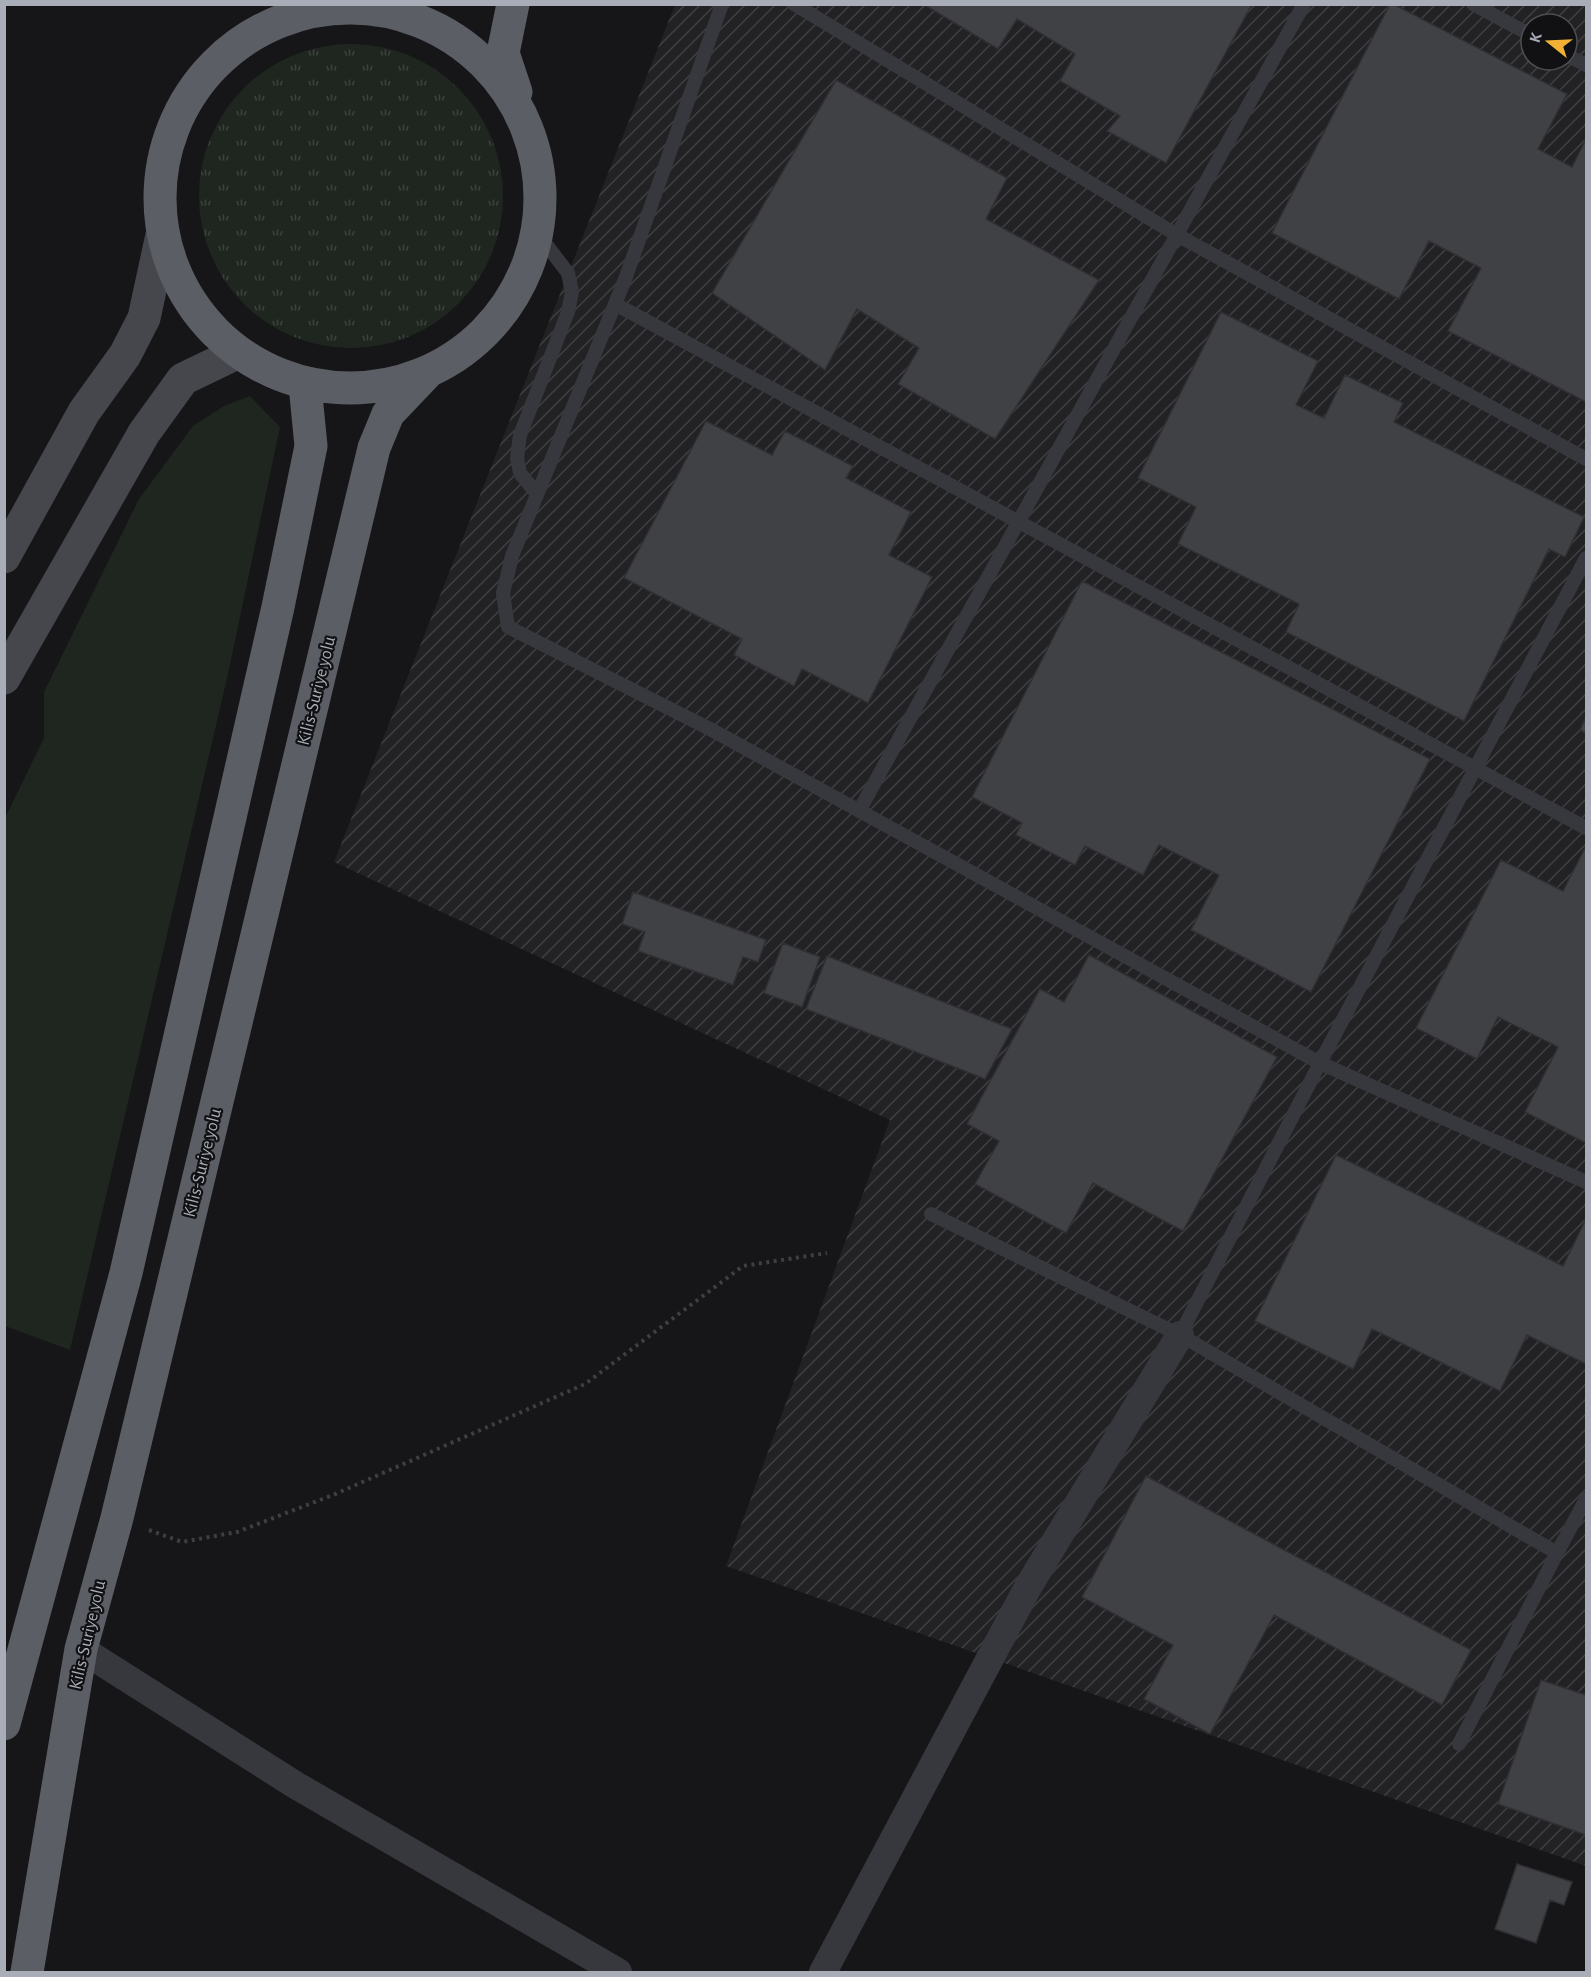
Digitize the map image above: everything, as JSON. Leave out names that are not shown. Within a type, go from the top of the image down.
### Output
[{"type":"highway","points":[[513,4],[503,53],[530,134],[539,178],[539,223],[526,270],[502,313],[468,348],[427,373],[397,384],[367,389],[335,389],[305,385],[269,372],[237,353],[202,320],[177,280],[162,235],[160,178],[174,123],[205,74],[247,36],[300,14],[361,6],[394,12],[430,24],[462,43],[491,69],[513,99],[530,134]]},
{"type":"highway","name":"Kilis-Suriye yolu","points":[[27,1972],[81,1649],[117,1518],[374,448],[388,414],[427,373]]},
{"type":"highway","points":[[4,1724],[126,1273],[276,618],[311,446],[305,385]]},
{"type":"main road","points":[[4,557],[84,412],[125,355],[144,318],[162,235]]},
{"type":"main road","points":[[4,678],[144,434],[170,397],[183,379],[237,353]]},
{"type":"street","points":[[823,1972],[1028,1587],[1180,1335]]},
{"type":"street","points":[[81,1649],[297,1786],[618,1972]]},
{"type":"lane","points":[[722,4],[627,277],[512,556],[503,593],[508,627],[710,729],[1320,1063],[1587,1182]]},
{"type":"lane","points":[[794,4],[1177,235],[1587,459]]},
{"type":"lane","points":[[859,812],[1304,4]]},
{"type":"lane","points":[[1473,4],[1519,29]]},
{"type":"lane","points":[[537,494],[520,473],[517,458],[520,435],[568,312],[572,292],[568,273],[545,243],[539,223]]},
{"type":"lane","points":[[615,304],[1587,828]]},
{"type":"lane","points":[[1180,1335],[1320,1063],[1587,558]]},
{"type":"lane","points":[[930,1214],[1180,1335],[1557,1553]]},
{"type":"lane","points":[[1459,1744],[1587,1499]]},
{"type":"path","points":[[117,1518],[182,1542],[237,1532],[333,1495],[585,1384],[743,1266],[827,1253]]},
{"type":"shaded area","points":[[675,5],[1586,5],[1586,1866],[726,1566],[890,1120],[334,862]]},
{"type":"green space","points":[[336,44],[366,44],[395,50],[423,62],[448,78],[469,99],[485,124],[497,152],[503,181],[503,211],[492,254],[478,281],[459,304],[436,323],[409,337],[366,348],[336,348],[307,342],[279,330],[254,314],[233,293],[217,268],[205,240],[199,211],[199,181],[205,152],[217,124],[233,99],[254,78],[279,62],[307,50]]},
{"type":"green space","points":[[250,396],[280,427],[228,674],[70,1350],[5,1326],[5,818],[44,738],[44,692],[139,499],[193,426],[224,406]]},
{"type":"building","points":[[923,4],[1252,4],[1166,163],[1107,131],[1120,116],[1060,81],[1075,54],[1017,19],[998,49]]},
{"type":"building","points":[[1390,4],[1519,69],[1519,72],[1524,72],[1567,94],[1538,149],[1572,167],[1586,139],[1586,402],[1448,331],[1481,268],[1429,241],[1399,299],[1272,233]]},
{"type":"building","points":[[836,80],[1007,178],[986,219],[1099,280],[995,439],[898,384],[919,348],[857,309],[825,370],[712,293]]},
{"type":"building","points":[[1221,312],[1318,361],[1296,405],[1324,418],[1345,375],[1403,403],[1394,422],[1584,517],[1565,557],[1549,549],[1464,721],[1286,632],[1299,604],[1178,544],[1196,507],[1138,478]]},
{"type":"building","points":[[706,421],[772,455],[785,431],[853,466],[846,478],[911,512],[889,555],[932,577],[868,703],[802,669],[794,686],[734,655],[742,639],[624,578]]},
{"type":"building","points":[[1082,581],[1430,759],[1311,992],[1191,930],[1219,875],[1159,845],[1143,875],[1085,846],[1075,865],[1016,835],[1022,823],[972,797]]},
{"type":"building","points":[[1586,717],[1586,733],[1580,730]]},
{"type":"building","points":[[1586,846],[1586,1143],[1525,1112],[1558,1047],[1498,1017],[1477,1059],[1416,1028],[1501,860],[1563,891]]},
{"type":"building","points":[[633,892],[766,940],[758,962],[743,957],[733,985],[638,951],[645,932],[622,924]]},
{"type":"building","points":[[783,943],[820,957],[802,1007],[764,993]]},
{"type":"building","points":[[1089,955],[1277,1057],[1183,1231],[1093,1183],[1066,1233],[975,1184],[999,1141],[967,1124],[1040,989],[1064,1002]]},
{"type":"building","points":[[827,956],[1012,1029],[985,1079],[806,1009]]},
{"type":"building","points":[[1336,1155],[1563,1266],[1586,1219],[1586,1364],[1527,1335],[1500,1391],[1372,1329],[1353,1369],[1255,1321]]},
{"type":"building","points":[[1146,1476],[1471,1650],[1442,1705],[1274,1615],[1210,1734],[1144,1699],[1173,1645],[1082,1597]]},
{"type":"building","points":[[1541,1680],[1586,1695],[1586,1835],[1498,1804]]},
{"type":"building","points":[[1517,1864],[1572,1882],[1564,1905],[1550,1900],[1536,1943],[1495,1929]]}]
